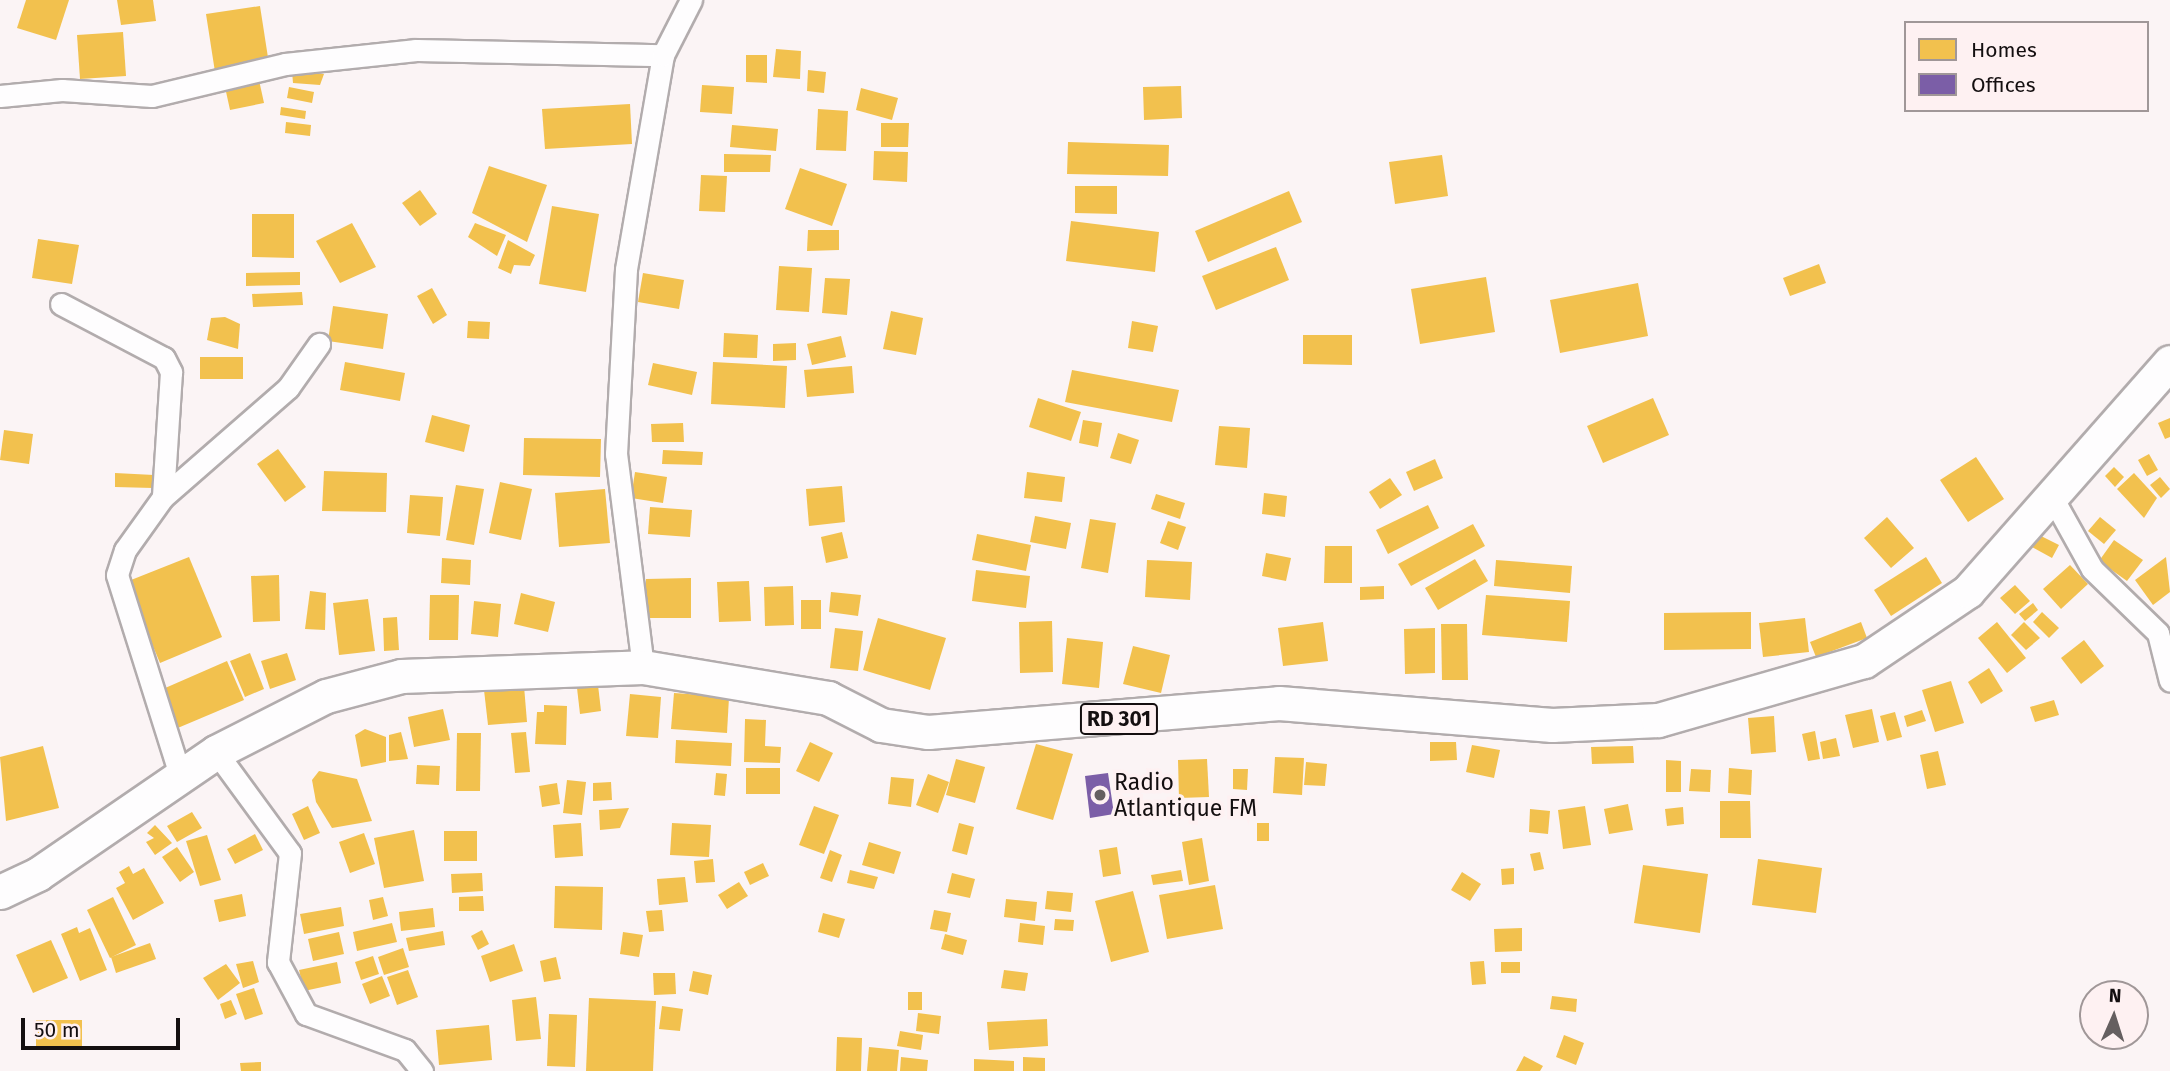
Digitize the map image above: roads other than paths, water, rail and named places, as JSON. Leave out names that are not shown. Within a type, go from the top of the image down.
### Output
[{"type":"main road","name":"RD 301","points":[[0,892],[38,874],[216,752],[326,696],[401,676],[643,667],[828,698],[881,725],[928,732],[1279,703],[1613,726],[1781,688],[1864,661],[1968,592],[2170,362]]},
{"type":"street","points":[[643,667],[618,422],[626,269],[663,55],[691,0]]},
{"type":"street","points":[[0,96],[62,90],[152,96],[285,64],[416,50],[663,55]]},
{"type":"street","points":[[61,304],[168,365],[174,389],[163,497]]},
{"type":"street","points":[[180,775],[117,575],[125,550],[163,497],[288,388],[319,344]]},
{"type":"street","points":[[2052,498],[2092,569],[2164,631],[2170,681]]},
{"type":"street","points":[[216,752],[290,853],[278,962],[306,1014],[422,1071]]},
{"type":"place","name":"Radio Atlantique FM","points":[[1100,795]]}]
